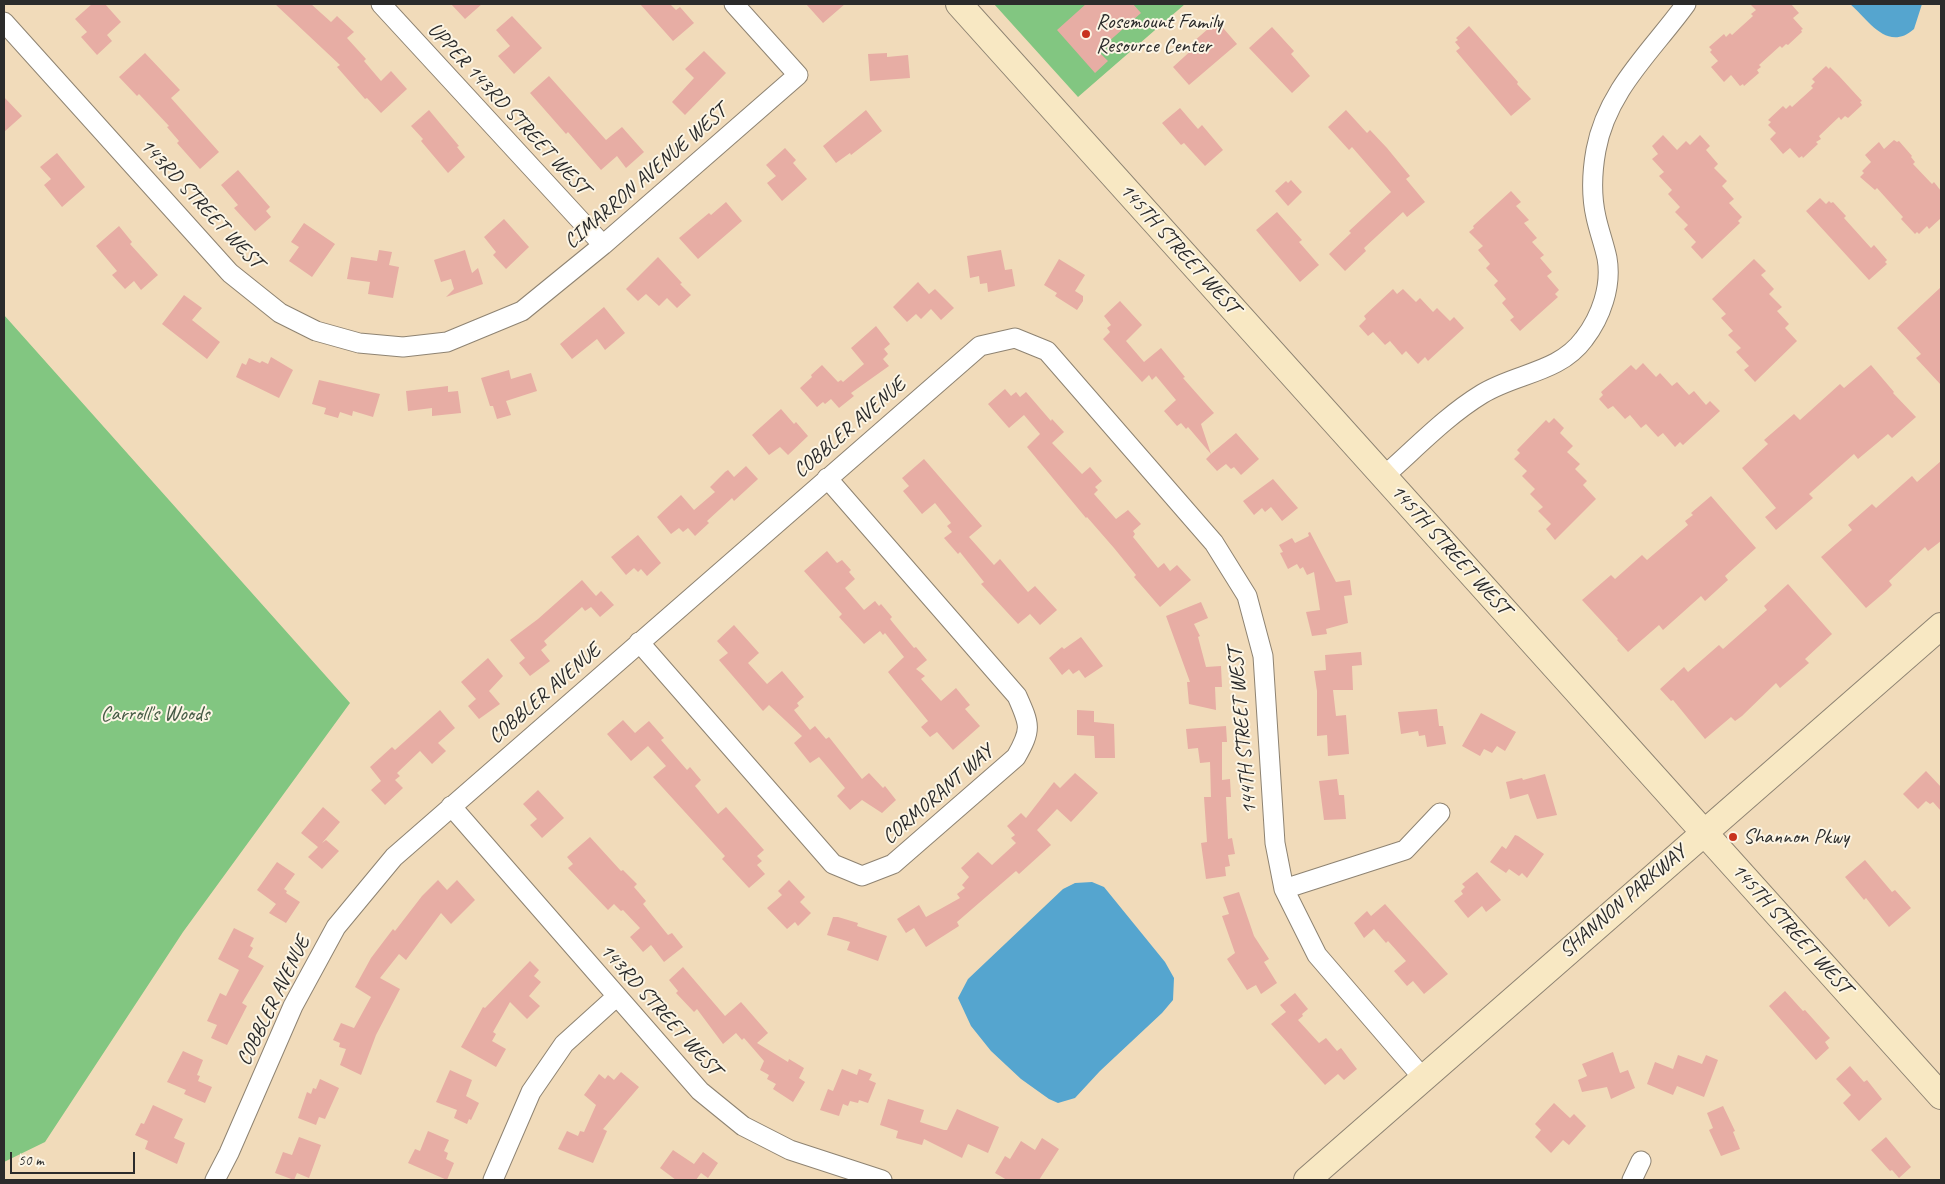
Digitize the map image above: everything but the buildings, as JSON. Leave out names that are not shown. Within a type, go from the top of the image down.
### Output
[{"type":"street","name":"UPPER 143RD STREET WEST","points":[[381,4],[603,245]]},
{"type":"street","name":"CIMARRON AVENUE WEST","points":[[522,311],[603,245],[798,75],[734,4]]},
{"type":"street","name":"145TH STREET WEST","points":[[959,4],[1941,1096]]},
{"type":"street","points":[[1384,476],[1464,405],[1485,392],[1548,368],[1561,360],[1583,341],[1594,324],[1603,303],[1607,282],[1607,259],[1592,195],[1593,173],[1600,129],[1608,108],[1620,89],[1686,4]]},
{"type":"street","name":"143RD STREET WEST","points":[[4,22],[230,273],[280,313],[316,331],[359,343],[403,347],[447,342],[522,311]]},
{"type":"street","name":"COBBLER AVENUE","points":[[215,1180],[230,1153],[293,1006],[336,926],[394,857],[980,346],[1015,338]]},
{"type":"street","name":"144TH STREET WEST","points":[[1015,338],[1047,351],[1214,543],[1247,596],[1263,656],[1275,843],[1284,888],[1317,955],[1423,1078]]},
{"type":"street","name":"CORMORANT WAY","points":[[639,642],[833,864],[862,876],[893,864],[929,833],[1016,757],[1026,739],[1028,719],[1017,696],[827,478]]},
{"type":"street","name":"SHANNON PARKWAY","points":[[1307,1180],[1941,626]]},
{"type":"street","name":"143RD STREET WEST","points":[[451,806],[700,1091],[743,1126],[790,1150],[882,1180]]},
{"type":"street","points":[[1284,888],[1405,850],[1440,813]]},
{"type":"street","points":[[493,1180],[531,1092],[564,1044],[616,997]]},
{"type":"street","points":[[1632,1180],[1641,1161]]},
{"type":"green space","points":[[994,4],[1185,4],[1078,97]]},
{"type":"green space","name":"Carroll's Woods","points":[[4,315],[350,703],[183,932],[45,1142],[4,1162]]},
{"type":"water","points":[[1850,4],[1922,4],[1914,29],[1904,35],[1895,37],[1887,36],[1879,31]]},
{"type":"water","points":[[1092,882],[1104,887],[1165,962],[1174,978],[1173,1000],[1075,1098],[1058,1103],[1049,1099],[1021,1079],[991,1051],[971,1026],[958,998],[968,979],[1063,889],[1075,883]]},
{"type":"place","name":"Rosemount Family Resource Center","points":[[1086,34]]},
{"type":"place","name":"Shannon Pkwy","points":[[1733,837]]}]
